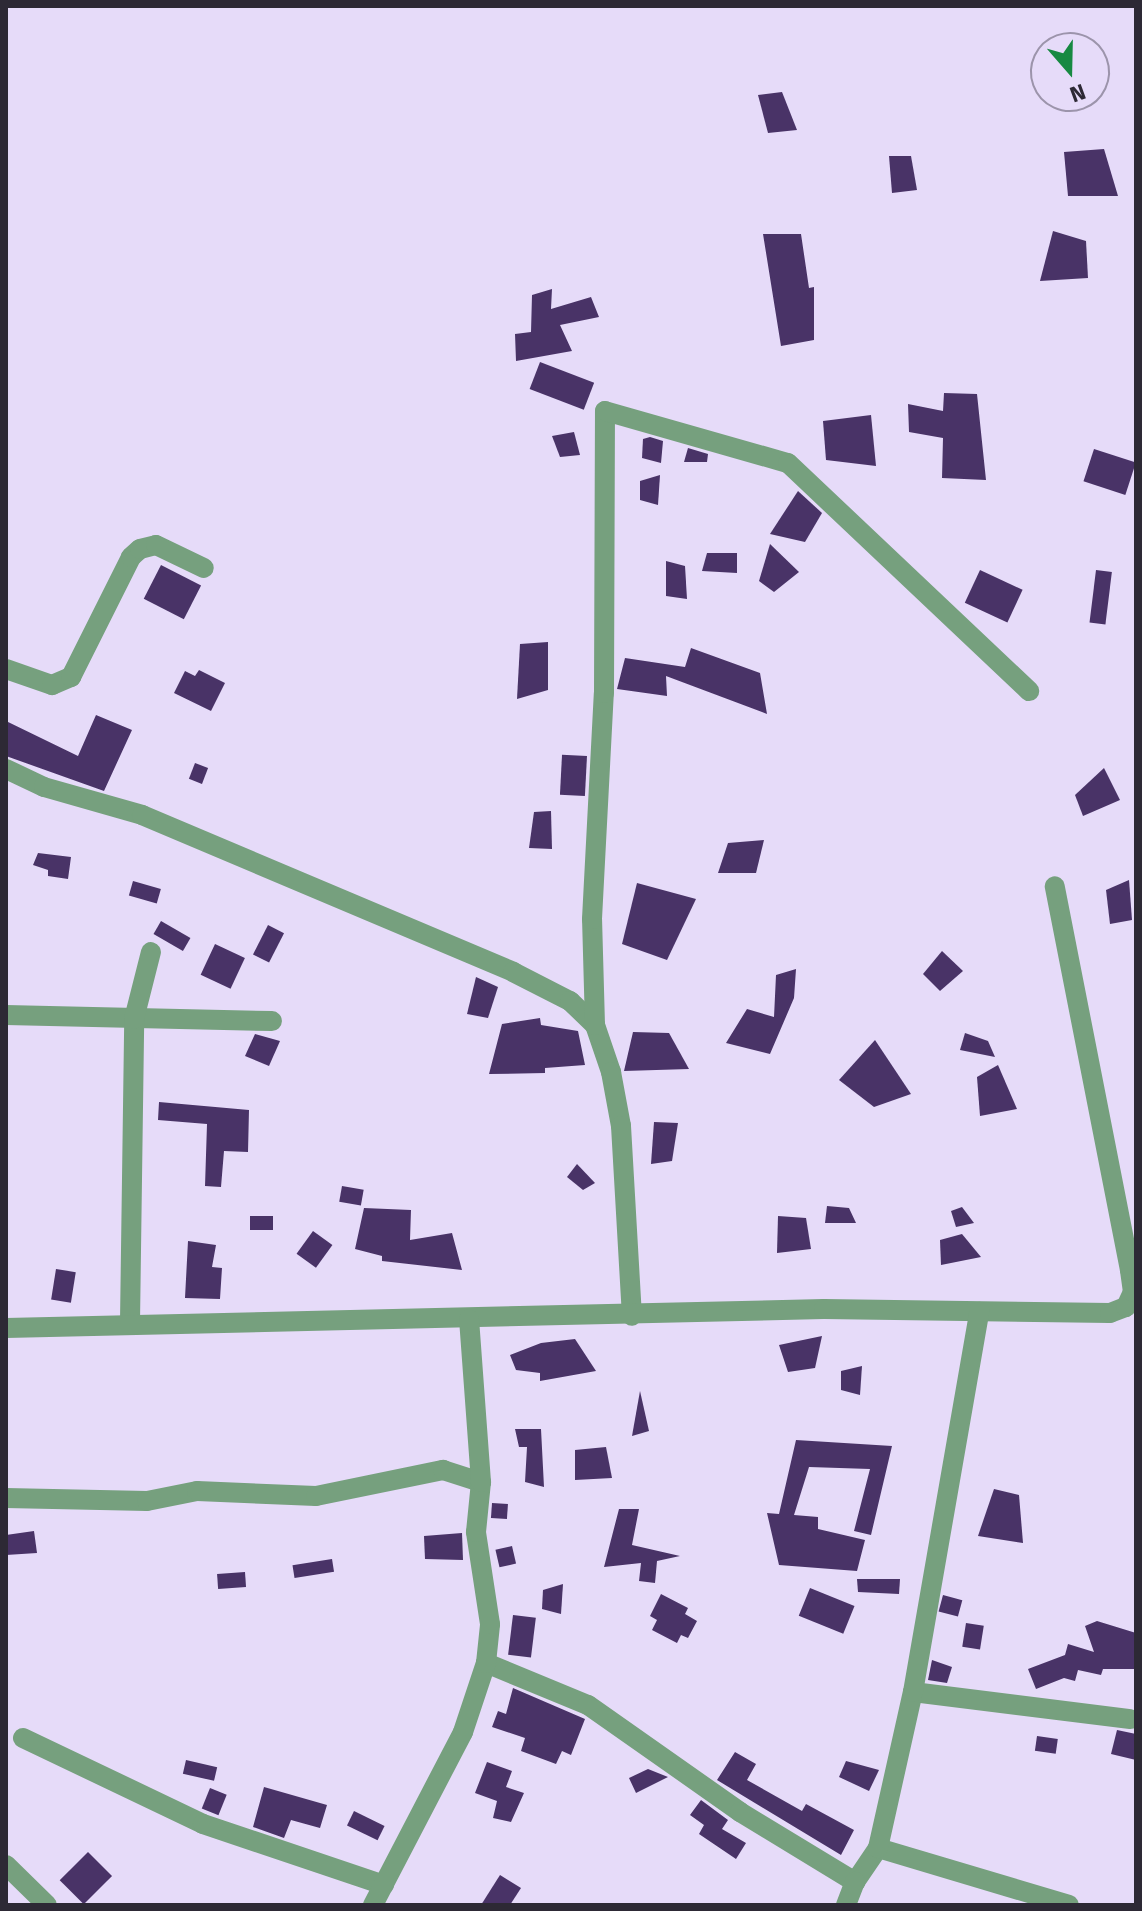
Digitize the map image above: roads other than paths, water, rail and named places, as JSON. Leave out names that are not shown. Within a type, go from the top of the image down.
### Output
[{"type":"street","points":[[632,1316],[621,1126],[595,1025],[592,919],[604,693],[605,411],[788,463],[1029,691]]},
{"type":"street","points":[[6,669],[52,685],[71,677],[131,557],[140,549],[156,545],[204,568]]},
{"type":"street","points":[[6,769],[44,787],[142,815],[513,972],[570,1001],[595,1025]]},
{"type":"street","points":[[6,1328],[130,1322],[632,1316],[824,1309],[1110,1313],[1126,1307],[1133,1292],[1055,886]]},
{"type":"street","points":[[130,1322],[134,1019],[151,952]]},
{"type":"street","points":[[6,1015],[272,1021]]},
{"type":"street","points":[[846,1905],[855,1882],[878,1848],[913,1692],[979,1312]]},
{"type":"street","points":[[373,1905],[463,1732],[486,1663],[490,1624],[476,1532],[481,1482],[469,1319]]},
{"type":"street","points":[[6,1498],[147,1501],[197,1491],[316,1496],[443,1470],[481,1482]]},
{"type":"street","points":[[486,1663],[588,1705],[727,1803],[855,1882]]},
{"type":"street","points":[[913,1692],[1130,1719]]},
{"type":"street","points":[[23,1738],[203,1824],[384,1885]]},
{"type":"street","points":[[878,1848],[1069,1905]]},
{"type":"street","points":[[6,1865],[47,1905]]}]
